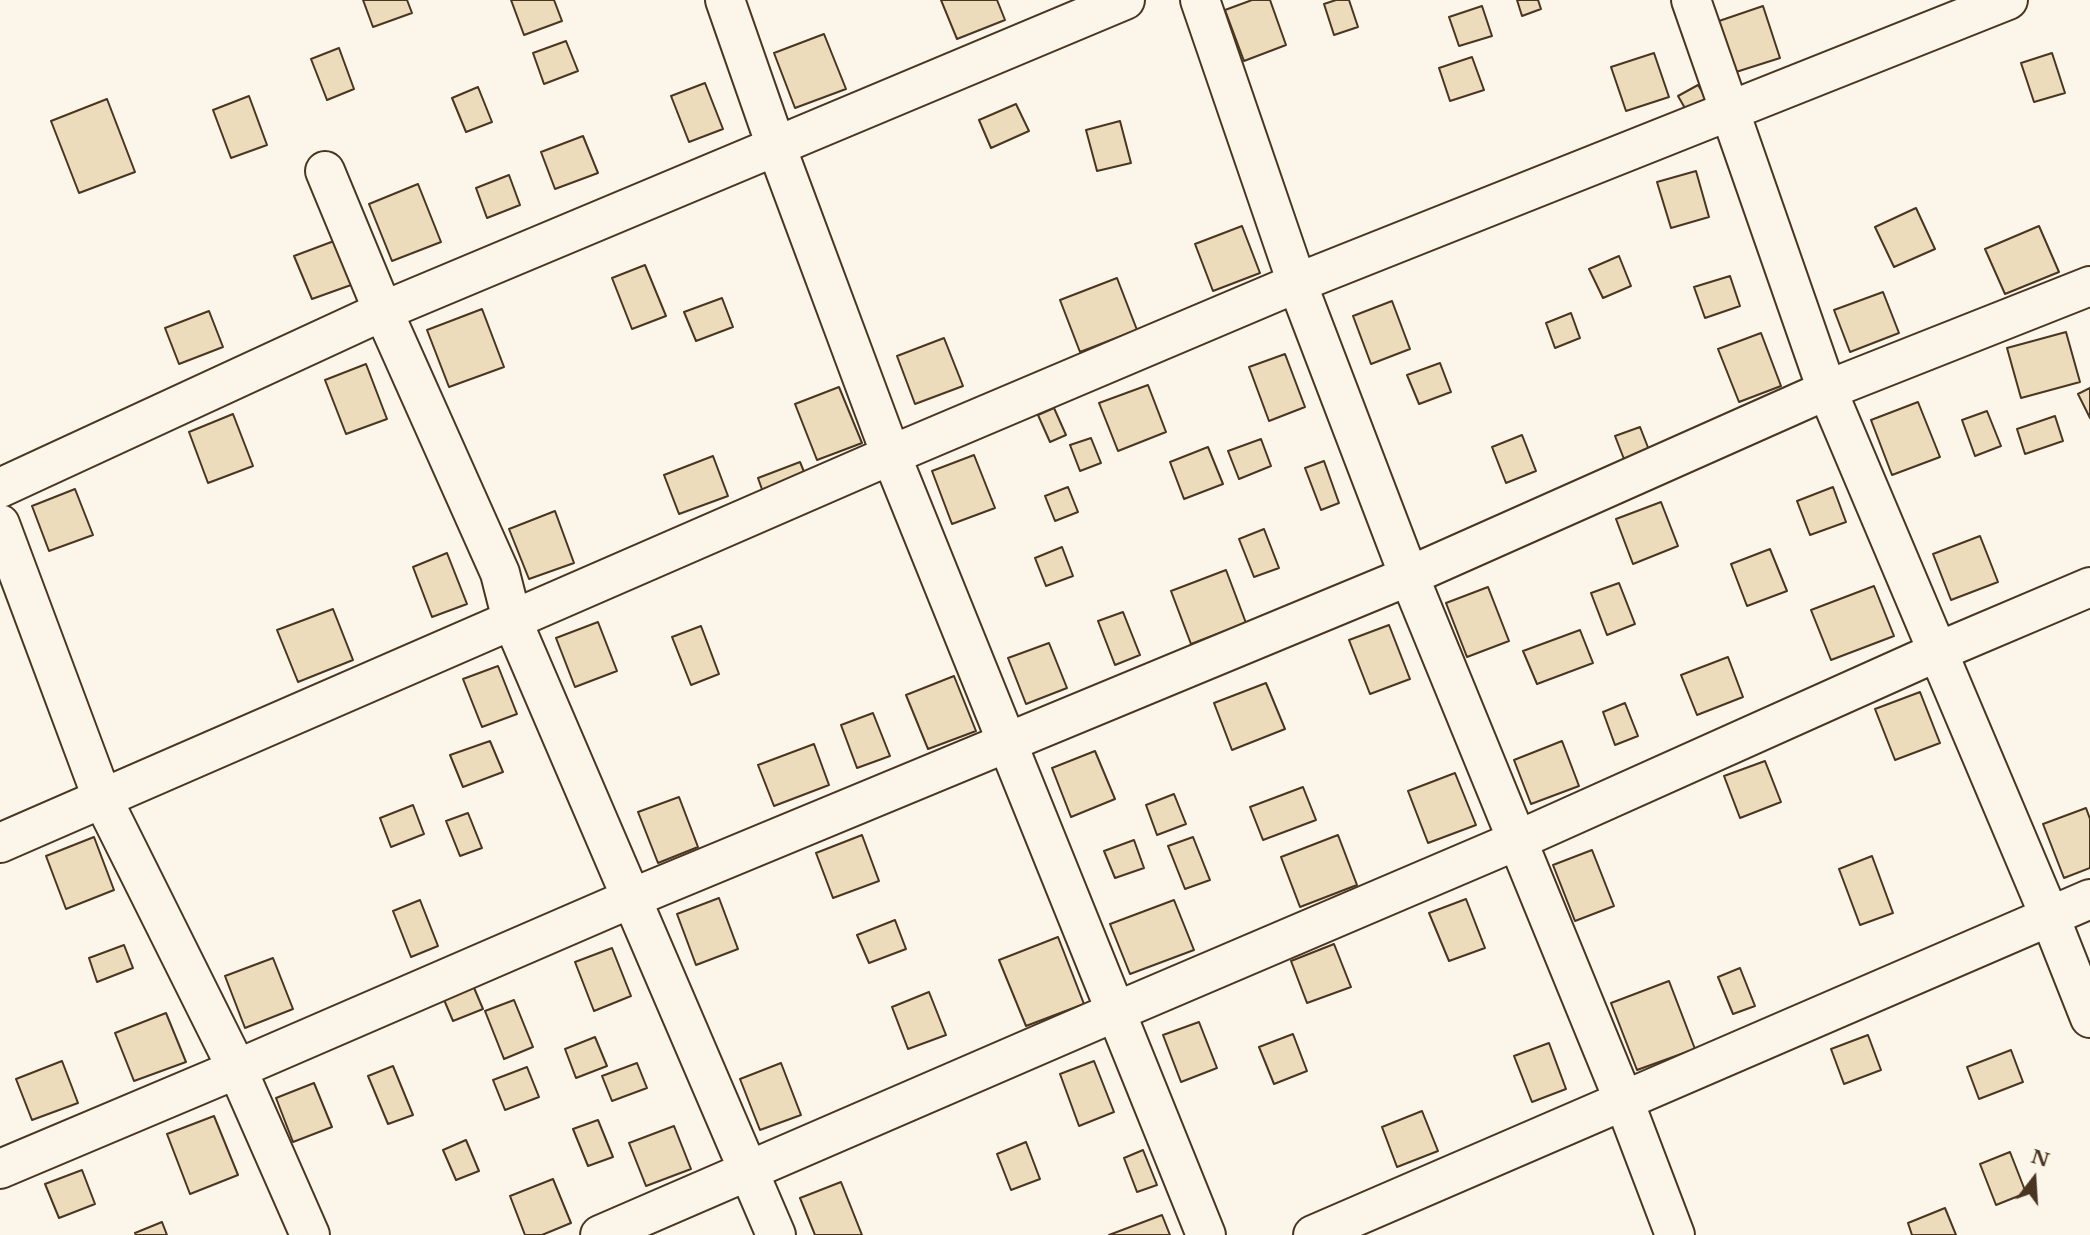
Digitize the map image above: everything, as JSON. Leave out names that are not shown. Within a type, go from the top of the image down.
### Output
[{"type":"street","points":[[725,0],[776,146],[891,455],[1206,1235]]},
{"type":"street","points":[[0,488],[383,311],[1125,0]]},
{"type":"street","points":[[1200,0],[1297,284],[1409,576],[1624,1101],[1675,1235]]},
{"type":"street","points":[[1691,0],[1827,390],[2050,917],[2090,1018]]},
{"type":"street","points":[[0,843],[891,455],[1297,284],[2008,0]]},
{"type":"street","points":[[325,171],[383,311],[500,573],[512,620],[776,1235]]},
{"type":"street","points":[[0,1169],[632,898],[1409,576],[1827,390],[2090,286]]},
{"type":"street","points":[[0,524],[103,800],[237,1069],[310,1235]]},
{"type":"street","points":[[600,1235],[1518,840],[1937,652],[2090,587]]},
{"type":"street","points":[[1313,1235],[2090,899]]},
{"type":"building","points":[[363,0],[407,0],[412,13],[373,27]]},
{"type":"building","points":[[511,0],[554,0],[562,21],[524,35]]},
{"type":"building","points":[[941,0],[997,0],[1005,20],[957,39]]},
{"type":"building","points":[[1252,0],[1270,0],[1286,45],[1244,61],[1225,10]]},
{"type":"building","points":[[1349,0],[1358,27],[1334,35],[1324,4]]},
{"type":"building","points":[[1517,0],[1538,0],[1541,9],[1522,16]]},
{"type":"building","points":[[1482,6],[1492,36],[1459,46],[1449,17]]},
{"type":"building","points":[[1763,6],[1780,58],[1736,72],[1719,21]]},
{"type":"building","points":[[824,34],[846,89],[795,108],[774,53]]},
{"type":"building","points":[[566,41],[578,71],[544,84],[533,53]]},
{"type":"building","points":[[339,48],[354,89],[327,100],[311,59]]},
{"type":"building","points":[[1654,53],[1669,97],[1626,111],[1611,67]]},
{"type":"building","points":[[2052,53],[2065,93],[2034,102],[2021,63]]},
{"type":"building","points":[[1472,57],[1484,90],[1450,101],[1439,68]]},
{"type":"building","points":[[705,83],[723,129],[689,142],[671,96]]},
{"type":"building","points":[[1698,85],[1711,106],[1690,117],[1678,96]]},
{"type":"building","points":[[478,87],[492,122],[466,132],[452,98]]},
{"type":"building","points":[[249,96],[267,145],[231,158],[213,110]]},
{"type":"building","points":[[107,99],[135,172],[79,193],[51,121]]},
{"type":"building","points":[[1016,104],[1029,131],[991,148],[979,120]]},
{"type":"building","points":[[1120,121],[1131,163],[1097,171],[1086,130]]},
{"type":"building","points":[[583,136],[598,173],[555,189],[541,152]]},
{"type":"building","points":[[1696,171],[1709,217],[1671,228],[1657,182]]},
{"type":"building","points":[[509,175],[520,205],[487,218],[476,188]]},
{"type":"building","points":[[418,184],[441,242],[392,261],[369,204]]},
{"type":"building","points":[[1916,208],[1935,249],[1894,267],[1875,227]]},
{"type":"building","points":[[1242,226],[1260,273],[1213,291],[1195,244]]},
{"type":"building","points":[[2039,226],[2059,272],[2005,294],[1985,249]]},
{"type":"building","points":[[334,241],[351,285],[312,299],[294,256]]},
{"type":"building","points":[[1619,256],[1631,286],[1603,298],[1589,269]]},
{"type":"building","points":[[645,265],[666,316],[632,329],[612,278]]},
{"type":"building","points":[[1730,276],[1740,306],[1705,318],[1694,287]]},
{"type":"building","points":[[1117,278],[1137,330],[1080,352],[1060,300]]},
{"type":"building","points":[[1883,292],[1899,333],[1850,352],[1834,310]]},
{"type":"building","points":[[722,298],[733,327],[696,341],[684,312]]},
{"type":"building","points":[[1392,301],[1410,349],[1371,364],[1353,316]]},
{"type":"building","points":[[482,309],[504,367],[449,387],[427,330]]},
{"type":"building","points":[[209,311],[223,347],[179,364],[165,328]]},
{"type":"building","points":[[1571,313],[1580,338],[1555,348],[1546,323]]},
{"type":"building","points":[[2066,332],[2080,382],[2021,398],[2007,348]]},
{"type":"building","points":[[1761,333],[1781,386],[1739,402],[1718,349]]},
{"type":"building","points":[[944,338],[963,386],[915,404],[897,356]]},
{"type":"building","points":[[1285,354],[1305,407],[1269,421],[1249,367]]},
{"type":"building","points":[[1440,363],[1451,392],[1419,404],[1407,375]]},
{"type":"building","points":[[366,364],[387,419],[346,434],[325,380]]},
{"type":"building","points":[[1148,385],[1166,432],[1118,451],[1099,403]]},
{"type":"building","points":[[839,387],[862,443],[817,460],[795,404]]},
{"type":"building","points":[[2090,388],[2090,418],[2078,394]]},
{"type":"building","points":[[1918,402],[1940,457],[1892,475],[1871,420]]},
{"type":"building","points":[[1054,408],[1066,435],[1050,442],[1038,415]]},
{"type":"building","points":[[1987,411],[2001,446],[1975,456],[1962,420]]},
{"type":"building","points":[[233,414],[253,466],[208,483],[189,432]]},
{"type":"building","points":[[2055,416],[2063,441],[2025,454],[2017,429]]},
{"type":"building","points":[[1640,427],[1649,450],[1624,459],[1615,436]]},
{"type":"building","points":[[1522,435],[1536,471],[1506,483],[1492,447]]},
{"type":"building","points":[[1091,438],[1101,463],[1080,471],[1070,445]]},
{"type":"building","points":[[1261,439],[1271,466],[1239,479],[1228,451]]},
{"type":"building","points":[[1208,447],[1223,484],[1184,499],[1170,462]]},
{"type":"building","points":[[974,455],[995,508],[952,524],[932,471]]},
{"type":"building","points":[[713,456],[728,496],[679,514],[664,475]]},
{"type":"building","points":[[1324,461],[1339,503],[1321,510],[1305,468]]},
{"type":"building","points":[[800,462],[807,479],[764,495],[758,478]]},
{"type":"building","points":[[1068,487],[1078,512],[1055,521],[1045,496]]},
{"type":"building","points":[[1833,487],[1846,522],[1810,535],[1797,501]]},
{"type":"building","points":[[75,489],[93,535],[49,551],[32,506]]},
{"type":"building","points":[[1661,502],[1678,546],[1633,564],[1616,519]]},
{"type":"building","points":[[555,511],[574,563],[529,579],[509,529]]},
{"type":"building","points":[[1264,529],[1279,568],[1254,577],[1239,539]]},
{"type":"building","points":[[1980,536],[1998,582],[1951,600],[1933,554]]},
{"type":"building","points":[[1062,547],[1073,576],[1046,586],[1035,558]]},
{"type":"building","points":[[1770,549],[1787,591],[1747,606],[1731,564]]},
{"type":"building","points":[[447,553],[467,604],[432,617],[413,567]]},
{"type":"building","points":[[1226,570],[1246,623],[1191,644],[1171,591]]},
{"type":"building","points":[[1619,583],[1635,624],[1607,635],[1591,593]]},
{"type":"building","points":[[1874,586],[1894,636],[1831,660],[1811,610]]},
{"type":"building","points":[[1488,587],[1509,641],[1467,657],[1446,603]]},
{"type":"building","points":[[333,609],[353,660],[298,682],[277,630]]},
{"type":"building","points":[[1123,612],[1140,655],[1115,665],[1098,621]]},
{"type":"building","points":[[598,622],[617,671],[575,687],[556,638]]},
{"type":"building","points":[[1389,625],[1410,679],[1370,694],[1349,640]]},
{"type":"building","points":[[701,626],[719,674],[691,685],[672,637]]},
{"type":"building","points":[[1580,630],[1593,663],[1537,684],[1523,651]]},
{"type":"building","points":[[1049,643],[1067,688],[1026,704],[1008,658]]},
{"type":"building","points":[[1728,657],[1743,697],[1697,715],[1681,675]]},
{"type":"building","points":[[498,666],[517,714],[482,727],[463,679]]},
{"type":"building","points":[[954,676],[976,731],[928,749],[906,695]]},
{"type":"building","points":[[1266,683],[1285,729],[1232,750],[1214,703]]},
{"type":"building","points":[[1920,692],[1940,743],[1895,760],[1875,709]]},
{"type":"building","points":[[1625,703],[1638,736],[1615,745],[1603,712]]},
{"type":"building","points":[[873,713],[890,756],[857,768],[841,725]]},
{"type":"building","points":[[490,741],[503,772],[463,787],[450,755]]},
{"type":"building","points":[[1562,741],[1579,786],[1531,804],[1514,760]]},
{"type":"building","points":[[814,744],[829,785],[774,806],[758,765]]},
{"type":"building","points":[[1095,751],[1115,799],[1071,817],[1052,768]]},
{"type":"building","points":[[1765,761],[1781,802],[1740,818],[1724,776]]},
{"type":"building","points":[[1455,773],[1476,825],[1428,843],[1408,791]]},
{"type":"building","points":[[1303,787],[1316,820],[1263,840],[1250,807]]},
{"type":"building","points":[[1174,794],[1186,824],[1157,835],[1146,805]]},
{"type":"building","points":[[679,797],[698,847],[658,863],[638,812]]},
{"type":"building","points":[[413,805],[424,834],[391,847],[380,818]]},
{"type":"building","points":[[2086,808],[2090,819],[2090,868],[2064,878],[2043,824]]},
{"type":"building","points":[[468,813],[482,848],[460,856],[446,821]]},
{"type":"building","points":[[862,835],[879,881],[833,898],[816,853]]},
{"type":"building","points":[[1338,835],[1357,885],[1300,907],[1281,857]]},
{"type":"building","points":[[94,837],[114,890],[66,909],[46,856]]},
{"type":"building","points":[[1193,837],[1210,880],[1185,889],[1168,846]]},
{"type":"building","points":[[1134,840],[1144,868],[1115,878],[1104,851]]},
{"type":"building","points":[[1592,850],[1614,906],[1575,921],[1553,865]]},
{"type":"building","points":[[1872,856],[1893,913],[1860,925],[1839,869]]},
{"type":"building","points":[[719,898],[738,949],[696,965],[677,914]]},
{"type":"building","points":[[1466,899],[1485,948],[1449,961],[1429,913]]},
{"type":"building","points":[[420,900],[438,946],[411,957],[393,911]]},
{"type":"building","points":[[1174,900],[1194,950],[1130,974],[1110,924]]},
{"type":"building","points":[[895,920],[906,949],[869,963],[857,935]]},
{"type":"building","points":[[1058,937],[1084,1004],[1026,1026],[999,960]]},
{"type":"building","points":[[1334,944],[1351,987],[1307,1003],[1291,961]]},
{"type":"building","points":[[124,945],[133,968],[97,982],[89,958]]},
{"type":"building","points":[[612,948],[631,996],[594,1011],[575,962]]},
{"type":"building","points":[[273,958],[293,1009],[245,1028],[225,976]]},
{"type":"building","points":[[1740,968],[1755,1006],[1733,1014],[1718,977]]},
{"type":"building","points":[[469,976],[483,1009],[453,1021],[439,988]]},
{"type":"building","points":[[1669,981],[1695,1049],[1637,1070],[1611,1003]]},
{"type":"building","points":[[929,992],[946,1035],[908,1049],[892,1007]]},
{"type":"building","points":[[514,1000],[533,1047],[504,1059],[485,1011]]},
{"type":"building","points":[[166,1013],[186,1062],[134,1081],[115,1033]]},
{"type":"building","points":[[1199,1022],[1217,1068],[1181,1082],[1163,1035]]},
{"type":"building","points":[[1293,1034],[1307,1071],[1274,1084],[1259,1047]]},
{"type":"building","points":[[1868,1035],[1881,1070],[1844,1084],[1831,1049]]},
{"type":"building","points":[[595,1037],[607,1066],[576,1078],[565,1049]]},
{"type":"building","points":[[1549,1043],[1566,1089],[1532,1102],[1514,1056]]},
{"type":"building","points":[[2011,1050],[2023,1082],[1979,1099],[1967,1067]]},
{"type":"building","points":[[62,1061],[78,1103],[32,1120],[16,1079]]},
{"type":"building","points":[[1094,1061],[1114,1112],[1079,1126],[1060,1074]]},
{"type":"building","points":[[637,1063],[647,1088],[612,1101],[602,1076]]},
{"type":"building","points":[[781,1063],[801,1115],[760,1130],[740,1079]]},
{"type":"building","points":[[393,1066],[413,1115],[388,1124],[368,1076]]},
{"type":"building","points":[[527,1067],[539,1097],[505,1110],[493,1080]]},
{"type":"building","points":[[314,1083],[332,1127],[293,1142],[276,1098]]},
{"type":"building","points":[[1422,1111],[1438,1151],[1397,1167],[1382,1127]]},
{"type":"building","points":[[214,1116],[238,1175],[190,1194],[167,1134]]},
{"type":"building","points":[[598,1120],[613,1157],[588,1166],[573,1129]]},
{"type":"building","points":[[674,1126],[691,1169],[646,1186],[629,1143]]},
{"type":"building","points":[[466,1140],[479,1171],[456,1180],[443,1150]]},
{"type":"building","points":[[1026,1142],[1040,1179],[1011,1190],[997,1154]]},
{"type":"building","points":[[1143,1150],[1157,1185],[1137,1192],[1124,1158]]},
{"type":"building","points":[[2010,1152],[2026,1193],[1996,1205],[1980,1164]]},
{"type":"building","points":[[82,1170],[95,1204],[59,1218],[45,1184]]},
{"type":"building","points":[[553,1179],[571,1223],[542,1235],[525,1235],[510,1196]]},
{"type":"building","points":[[841,1182],[862,1235],[815,1235],[800,1198]]},
{"type":"building","points":[[1945,1208],[1956,1235],[1912,1235],[1908,1223]]},
{"type":"building","points":[[1162,1215],[1170,1235],[1109,1235]]},
{"type":"building","points":[[162,1222],[167,1235],[135,1233]]}]
